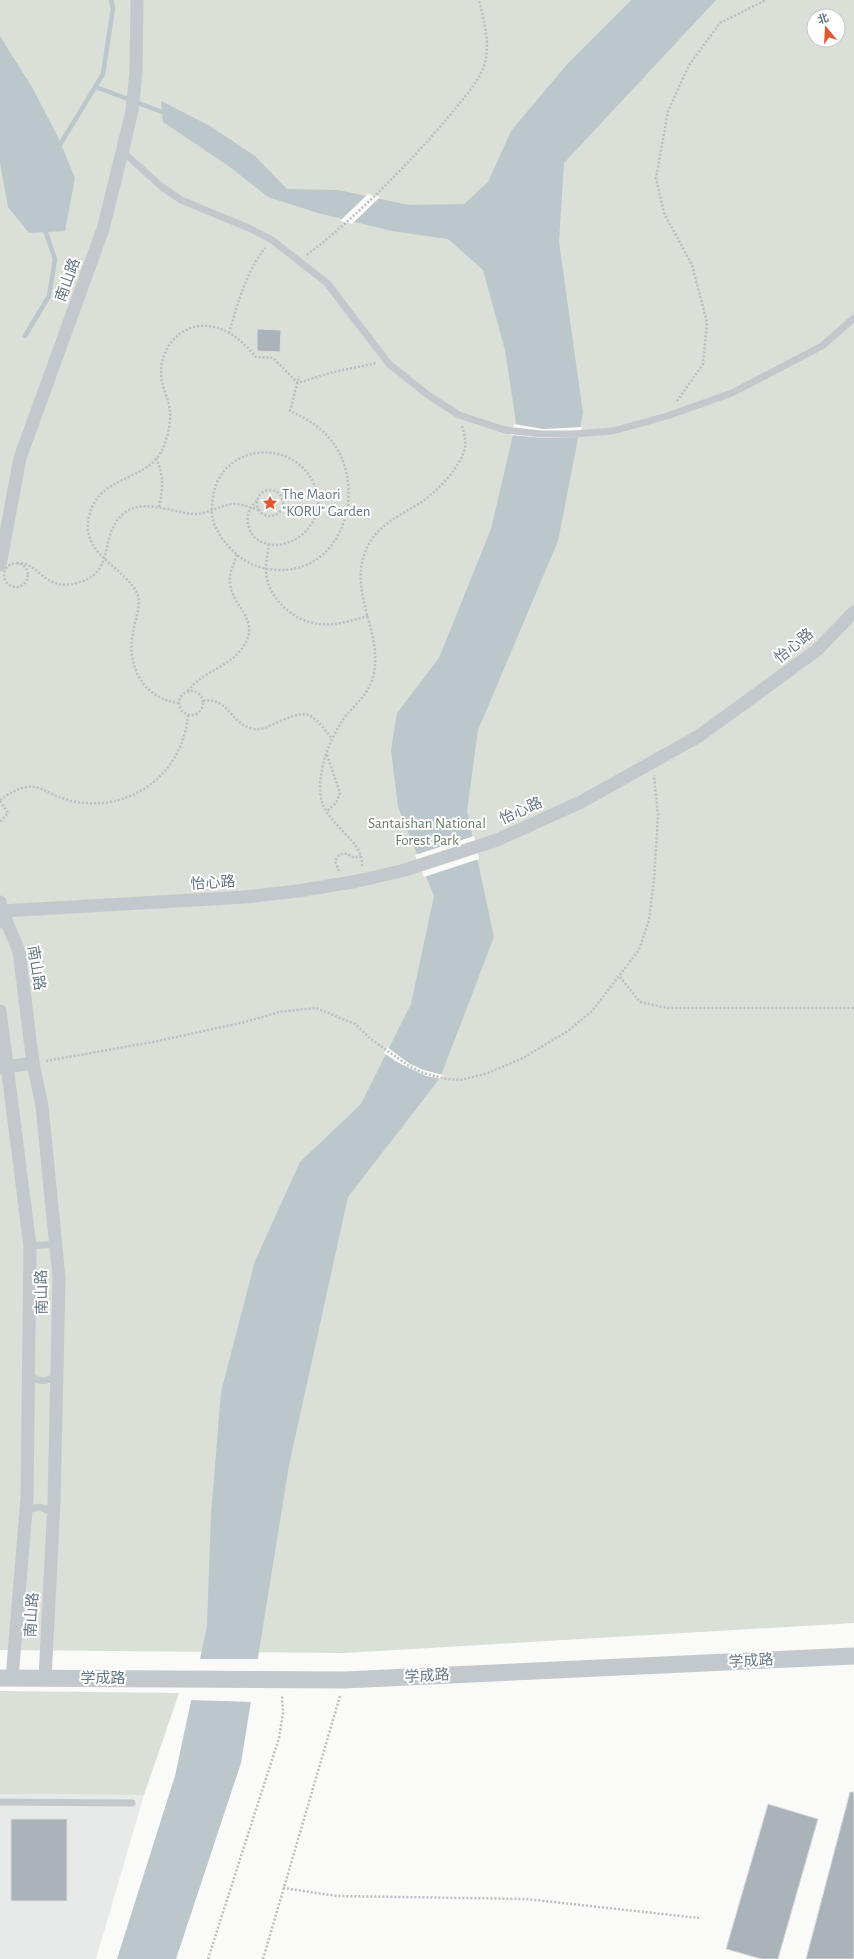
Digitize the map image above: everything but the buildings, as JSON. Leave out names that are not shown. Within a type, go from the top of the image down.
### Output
[{"type":"street","name":"南山路","points":[[0,565],[20,458],[103,229],[132,111],[136,71],[137,0]]},
{"type":"street","name":"怡心路","points":[[1,912],[245,897],[320,887],[405,870],[497,840],[581,802],[699,736],[817,650],[854,612]]},
{"type":"street","name":"南山路","points":[[1,912],[19,951],[34,1063],[42,1106],[59,1278],[54,1514],[45,1678]]},
{"type":"street","name":"南山路","points":[[0,1011],[4,1068],[30,1246],[26,1511],[6,1678]]},
{"type":"street","points":[[4,1068],[34,1063]]},
{"type":"street","name":"学成路","points":[[6,1678],[344,1680],[854,1656]]},
{"type":"lane","points":[[122,151],[162,187],[181,200],[249,228],[272,240],[327,283],[387,362],[406,380],[451,412],[485,425],[505,430],[540,434],[573,434],[613,431],[667,416],[739,390],[822,346],[854,318]]},
{"type":"lane","points":[[30,1246],[56,1244]]},
{"type":"lane","points":[[29,1375],[37,1381],[49,1381],[57,1375]]},
{"type":"lane","points":[[26,1511],[36,1507],[45,1508],[54,1514]]},
{"type":"lane","points":[[0,1802],[132,1803]]},
{"type":"path","points":[[299,261],[340,229],[385,184],[441,125],[476,83],[484,66],[487,45],[486,30],[479,0]]},
{"type":"path","points":[[667,416],[703,364],[707,322],[692,265],[664,213],[656,178],[668,111],[689,65],[720,23],[766,0]]},
{"type":"path","points":[[229,333],[248,275],[257,259],[272,240]]},
{"type":"path","points":[[178,703],[164,700],[156,696],[136,675],[133,666],[131,646],[137,616],[138,594],[132,585],[105,559],[96,548],[88,532],[90,511],[103,492],[112,484],[148,465],[160,453],[169,424],[170,412],[162,380],[163,361],[167,348],[174,338],[192,327],[215,327],[242,341],[256,357],[273,358],[298,383]]},
{"type":"path","points":[[298,383],[348,368],[387,362]]},
{"type":"path","points":[[17,563],[24,566],[28,574],[23,585],[16,587],[9,585],[4,575],[7,567],[17,563],[28,564],[48,581],[66,584],[76,583],[91,578],[100,570],[105,559],[113,527],[125,513],[140,508],[159,508],[186,513],[211,511],[233,504],[250,508],[259,510],[266,515],[275,515],[282,510],[284,502],[280,493],[273,489],[264,491],[250,508],[247,516],[248,526],[253,536],[261,542],[269,544],[286,544],[297,539],[307,532],[318,508],[318,496],[315,485],[306,471],[296,462],[284,455],[257,453],[232,463],[223,471],[216,483],[211,511],[219,534],[237,555],[255,566],[266,569],[286,570],[298,568],[323,554],[335,541],[343,527],[348,511],[349,495],[347,477],[342,458],[334,444],[315,424],[290,411],[300,376]]},
{"type":"path","points":[[358,872],[362,865],[361,856],[357,847],[341,830],[327,811],[321,798],[321,778],[326,755],[332,739],[350,711],[370,687],[375,657],[375,642],[360,584],[364,555],[377,532],[386,524],[423,501],[454,470],[465,446],[465,436],[459,415]]},
{"type":"path","points":[[156,458],[161,469],[163,480],[159,508]]},
{"type":"path","points":[[257,501],[259,510]]},
{"type":"path","points":[[269,544],[266,569],[270,588],[276,597],[296,617],[307,622],[320,624],[347,622],[368,616]]},
{"type":"path","points":[[203,701],[200,712],[188,715],[182,711],[178,703],[181,696],[188,691],[194,683],[233,658],[247,640],[250,630],[248,621],[232,590],[230,582],[231,570],[237,555]]},
{"type":"path","points":[[188,691],[196,692],[203,701]]},
{"type":"path","points":[[203,701],[215,700],[222,704],[241,724],[256,729],[265,728],[293,716],[309,714],[317,719],[332,739]]},
{"type":"path","points":[[0,822],[8,813],[0,800],[21,787],[32,786],[76,802],[90,803],[121,799],[137,793],[159,778],[169,766],[185,737],[188,715]]},
{"type":"path","points":[[326,755],[340,792],[336,803],[327,811]]},
{"type":"path","points":[[34,1063],[158,1041],[245,1022],[279,1012],[316,1008],[355,1024],[392,1056],[423,1073],[446,1079],[460,1080],[488,1073],[523,1058],[568,1031],[592,1011],[620,977],[639,950],[649,920],[654,879],[658,816],[653,761]]},
{"type":"path","points":[[342,875],[335,861],[336,856],[343,853],[350,854],[354,858],[361,856]]},
{"type":"path","points":[[620,977],[640,1002],[668,1008],[854,1008]]},
{"type":"path","points":[[208,1959],[279,1738],[283,1712],[272,1679]]},
{"type":"path","points":[[263,1959],[344,1680]]},
{"type":"path","points":[[283,1888],[336,1896],[526,1899],[699,1918]]},
{"type":"shaded area","points":[[631,0],[716,0],[564,163],[559,242],[583,413],[558,541],[478,730],[467,811],[494,937],[440,1078],[348,1197],[289,1465],[241,1763],[176,1959],[117,1959],[175,1776],[207,1626],[211,1515],[221,1392],[255,1261],[300,1162],[361,1104],[411,1004],[434,896],[398,807],[391,750],[397,713],[439,658],[491,529],[516,422],[505,350],[483,270],[448,239],[392,231],[318,213],[268,197],[230,167],[163,122],[161,101],[210,126],[255,156],[287,189],[338,190],[409,205],[464,204],[488,182],[511,131],[569,62]]},
{"type":"shaded area","points":[[0,36],[33,89],[59,139],[75,178],[65,231],[29,233],[8,207],[0,163]]},
{"type":"shaded area","points":[[0,1794],[144,1795],[96,1959],[0,1959]]},
{"type":"green space","name":"Santaishan National Forest Park","points":[[0,0],[854,0],[854,1623],[344,1653],[0,1650]]},
{"type":"green space","points":[[0,1691],[179,1693],[144,1795],[0,1794]]},
{"type":"pier","points":[[368,194],[380,197],[352,224],[340,221]]},
{"type":"pier","points":[[514,424],[543,429],[582,427],[580,437],[543,438],[511,435]]},
{"type":"pier","points":[[474,836],[479,859],[424,877],[415,855]]},
{"type":"pier","points":[[387,1047],[410,1064],[424,1070],[443,1075],[442,1079],[426,1076],[397,1062],[384,1053]]},
{"type":"pier","points":[[198,1659],[260,1659],[253,1702],[189,1700]]},
{"type":"waterway","points":[[58,148],[103,74],[113,8],[111,0]]},
{"type":"waterway","points":[[96,87],[162,112]]},
{"type":"waterway","points":[[25,336],[49,296],[55,259],[44,227]]},
{"type":"place","name":"The Maori \"KORU\" Garden","points":[[270,503]]}]
